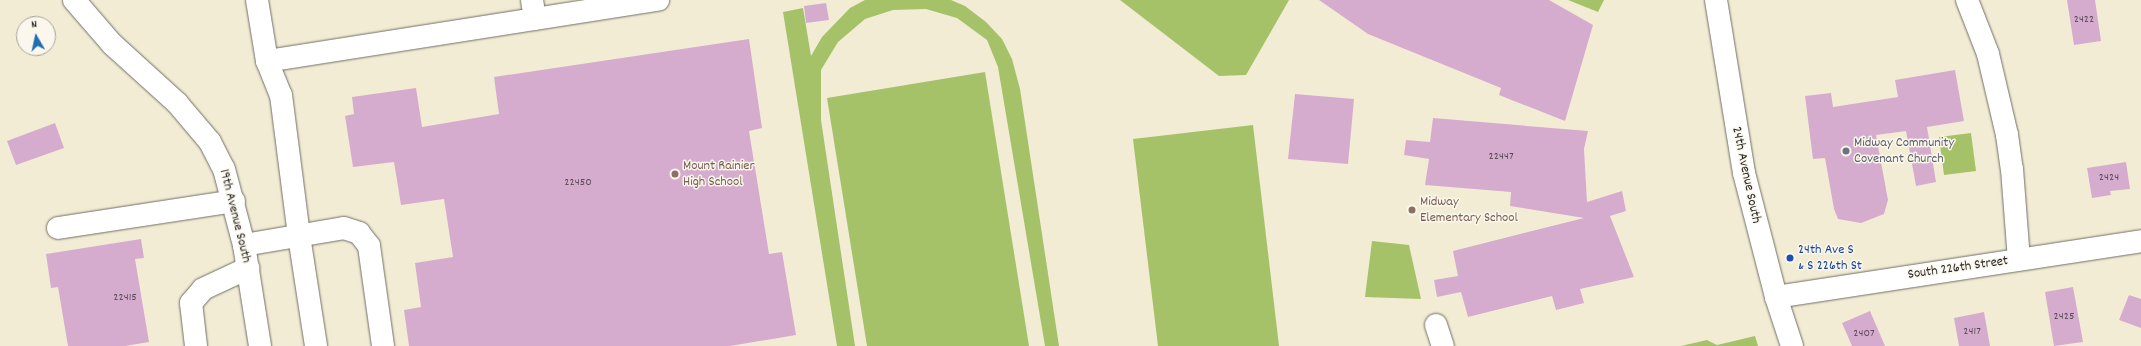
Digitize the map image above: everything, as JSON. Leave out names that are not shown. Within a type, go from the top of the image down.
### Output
[{"type":"street","name":"19th Avenue South","points":[[74,0],[112,44],[177,103],[210,142],[224,168],[234,201],[244,245],[260,346]]},
{"type":"street","points":[[257,0],[267,61],[281,94],[299,236],[316,346]]},
{"type":"street","points":[[267,61],[533,10],[658,0]]},
{"type":"street","name":"24th Avenue South","points":[[1716,0],[1744,172],[1776,297],[1792,346]]},
{"type":"street","points":[[1967,0],[1988,54],[2007,135],[2012,170],[2018,259]]},
{"type":"street","points":[[58,228],[234,201]]},
{"type":"street","points":[[244,245],[344,228],[359,233],[369,246],[383,346]]},
{"type":"street","name":"South 226th Street","points":[[1776,297],[2018,259],[2141,242]]},
{"type":"street","points":[[196,346],[191,303],[203,288],[248,268]]},
{"type":"street","points":[[1436,325],[1443,346]]},
{"type":"green space","points":[[865,0],[951,0],[965,6],[986,22],[1002,39],[1012,59],[1020,89],[1059,346],[1045,346],[998,67],[987,40],[957,18],[926,9],[893,10],[865,19],[838,42],[821,70],[821,120],[855,346],[837,346],[783,12],[803,8],[811,56],[822,37],[850,8]]},
{"type":"green space","points":[[1120,0],[1289,0],[1246,75],[1219,76]]},
{"type":"green space","points":[[1568,0],[1604,0],[1598,12]]},
{"type":"green space","points":[[985,72],[1029,346],[867,346],[827,98]]},
{"type":"green space","points":[[1253,125],[1279,346],[1158,346],[1133,139]]},
{"type":"green space","points":[[1971,133],[1976,171],[1944,175],[1939,137]]},
{"type":"green space","points":[[1372,241],[1409,245],[1421,299],[1365,297]]},
{"type":"green space","points":[[1755,336],[1758,346],[1681,346],[1707,340],[1717,345]]},
{"type":"building","points":[[1319,0],[1549,0],[1593,25],[1565,121],[1499,95],[1501,88],[1368,34]]},
{"type":"building","points":[[2067,0],[2095,0],[2101,41],[2074,45]]},
{"type":"building","points":[[826,3],[829,20],[806,23],[804,6]]},
{"type":"building","points":[[749,39],[762,128],[749,131],[769,254],[782,252],[796,335],[730,346],[409,346],[404,310],[421,307],[415,263],[453,257],[444,199],[401,205],[394,162],[353,167],[345,116],[354,114],[352,97],[416,88],[422,127],[499,114],[494,77]]},
{"type":"building","name":"Midway Community Covenant Church","points":[[1955,70],[1964,121],[1927,127],[1936,182],[1916,186],[1906,131],[1876,135],[1888,200],[1884,214],[1861,223],[1838,219],[1834,209],[1825,158],[1813,159],[1805,96],[1831,93],[1833,107],[1898,97],[1895,80]]},
{"type":"building","points":[[1295,94],[1354,99],[1348,164],[1288,159]]},
{"type":"building","points":[[1433,118],[1588,131],[1584,149],[1587,202],[1622,191],[1626,211],[1610,216],[1634,277],[1580,289],[1584,303],[1556,310],[1552,296],[1468,317],[1461,292],[1437,297],[1434,280],[1458,276],[1453,251],[1584,218],[1510,206],[1511,192],[1425,185],[1429,159],[1404,155],[1406,140],[1430,142]]},
{"type":"building","points":[[55,123],[64,148],[16,165],[7,141]]},
{"type":"building","points":[[2126,162],[2130,189],[2110,191],[2111,195],[2092,198],[2087,168]]},
{"type":"building","points":[[141,239],[144,258],[135,259],[149,342],[125,346],[68,346],[58,287],[51,288],[46,254]]},
{"type":"building","points":[[2073,287],[2083,342],[2054,346],[2045,292]]},
{"type":"building","points":[[2129,295],[2141,299],[2141,328],[2119,320]]},
{"type":"building","points":[[1870,311],[1885,346],[1852,346],[1842,323]]},
{"type":"building","points":[[1984,312],[1990,346],[1959,346],[1954,318]]},
{"type":"place","name":"Midway Community Covenant Church","points":[[1846,151]]},
{"type":"place","name":"Mount Rainier High School","points":[[675,174]]},
{"type":"place","name":"Midway Elementary School","points":[[1412,210]]},
{"type":"place","name":"24th Ave S & S 226th St","points":[[1790,258]]}]
